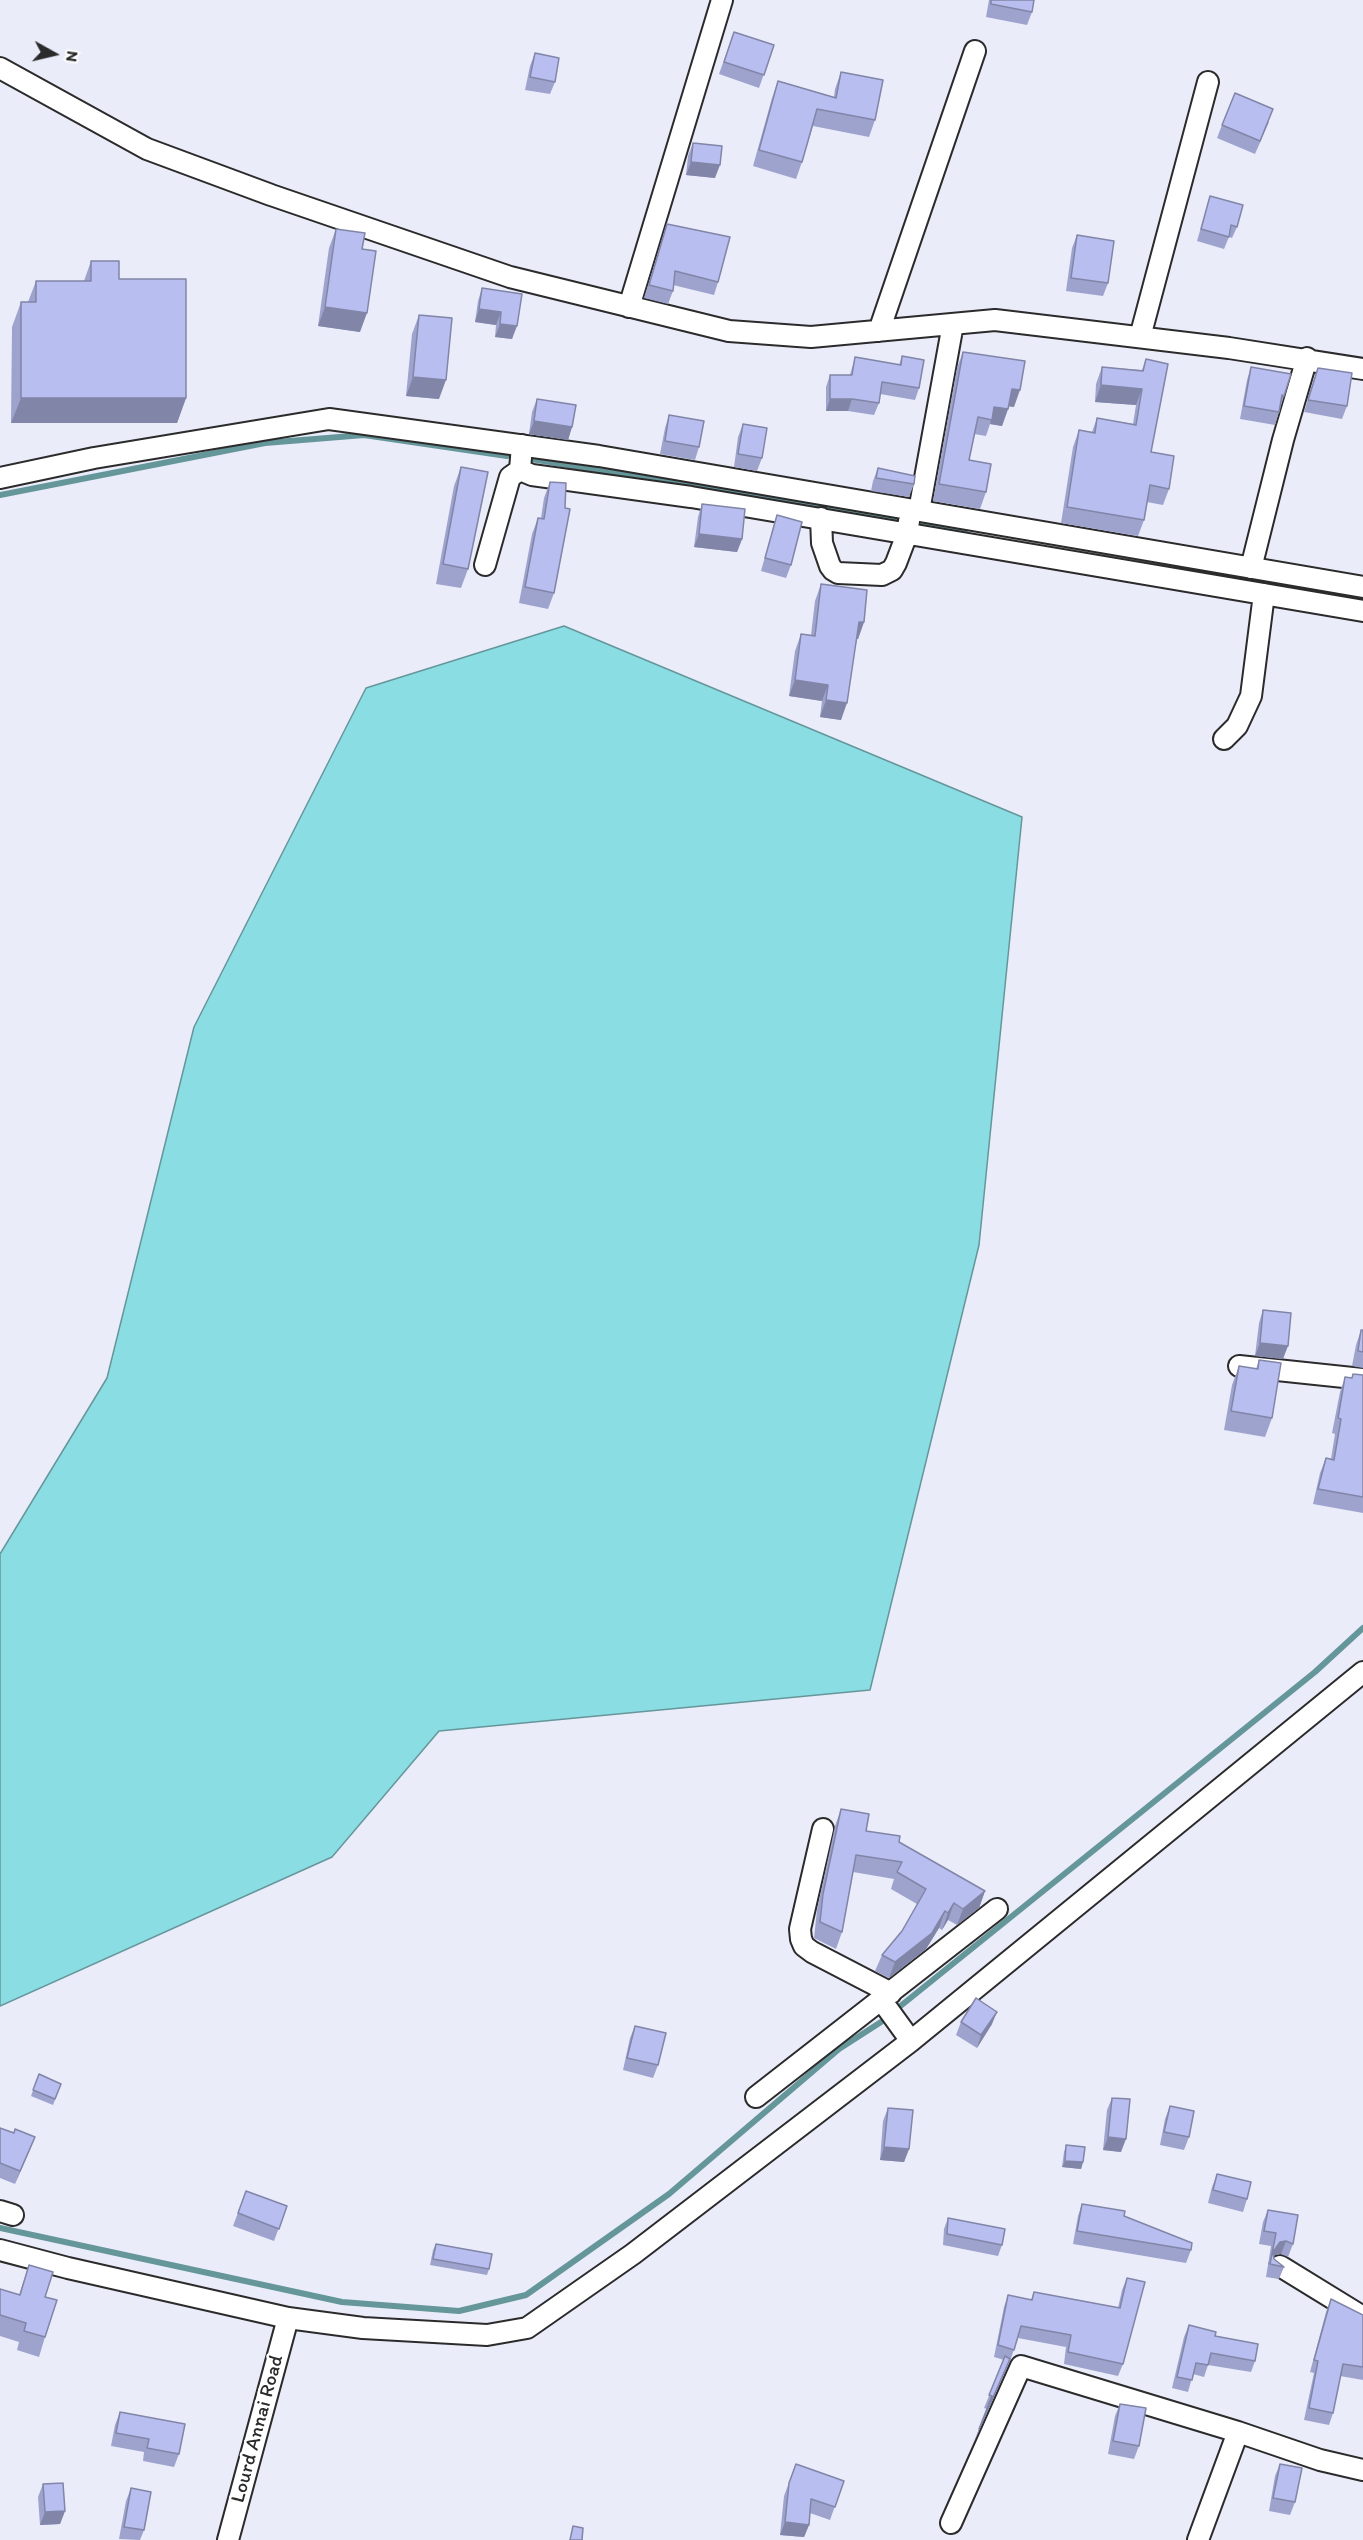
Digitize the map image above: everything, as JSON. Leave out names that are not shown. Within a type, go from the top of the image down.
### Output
[{"type":"street","points":[[629,307],[722,0]]},
{"type":"street","points":[[879,331],[975,51]]},
{"type":"street","points":[[0,68],[147,149],[272,195],[510,277],[729,331],[811,337],[995,320],[1307,358],[1363,369]]},
{"type":"street","points":[[1140,338],[1208,82]]},
{"type":"street","points":[[821,518],[822,543],[826,557],[830,566],[838,573],[882,575],[888,573],[896,563],[915,510],[953,324]]},
{"type":"street","points":[[1251,568],[1282,441],[1307,358]]},
{"type":"street","points":[[0,478],[94,458],[329,419],[599,456],[1363,587]]},
{"type":"street","points":[[520,470],[522,445]]},
{"type":"street","points":[[520,470],[532,475],[821,518],[1363,611]]},
{"type":"street","points":[[485,565],[510,477],[520,470]]},
{"type":"street","points":[[1224,739],[1237,726],[1251,696],[1264,594]]},
{"type":"street","points":[[1239,1366],[1363,1379]]},
{"type":"street","points":[[0,2250],[68,2268],[288,2318],[363,2328],[487,2334],[527,2328],[633,2254],[910,2041],[1363,1672]]},
{"type":"street","points":[[824,1829],[802,1919],[801,1939],[804,1946],[812,1952],[886,1997],[910,2041]]},
{"type":"street","points":[[756,2097],[997,1909]]},
{"type":"street","points":[[1280,2266],[1363,2317]]},
{"type":"street","name":"Lourd Annai Road","points":[[228,2540],[288,2318]]},
{"type":"street","points":[[951,2523],[1022,2366],[1238,2432],[1320,2460],[1363,2470]]},
{"type":"street","points":[[1198,2540],[1238,2432]]},
{"type":"water","points":[[564,626],[1022,817],[979,1245],[870,1690],[439,1731],[332,1857],[0,2006],[0,1554],[107,1378],[194,1027],[366,688]]},
{"type":"building","points":[[991,0],[1034,0],[1032,12],[991,4]]},
{"type":"building","points":[[734,32],[774,45],[764,75],[724,62]]},
{"type":"building","points":[[535,53],[559,58],[555,82],[530,77]]},
{"type":"building","points":[[841,72],[883,80],[875,120],[817,109],[802,162],[759,150],[778,81],[836,98]]},
{"type":"building","points":[[1235,93],[1273,109],[1260,141],[1222,125]]},
{"type":"building","points":[[693,143],[722,146],[720,165],[691,162]]},
{"type":"building","points":[[1210,196],[1243,205],[1237,227],[1231,225],[1229,237],[1201,229]]},
{"type":"building","points":[[667,224],[730,237],[718,282],[675,271],[673,291],[649,285]]},
{"type":"building","points":[[336,229],[365,233],[362,249],[376,251],[367,313],[325,307]]},
{"type":"building","points":[[1077,235],[1114,241],[1108,283],[1071,278]]},
{"type":"building","points":[[91,261],[119,261],[119,279],[186,279],[186,398],[21,398],[21,302],[36,302],[36,281],[91,281]]},
{"type":"building","points":[[482,288],[522,294],[517,326],[500,324],[501,312],[479,309]]},
{"type":"building","points":[[419,315],[452,318],[446,380],[413,377]]},
{"type":"building","points":[[963,352],[1025,361],[1020,390],[1012,389],[1008,409],[994,407],[992,420],[978,417],[969,460],[991,464],[986,492],[939,484]]},
{"type":"building","points":[[902,356],[924,360],[919,388],[882,382],[879,403],[830,399],[830,375],[852,375],[855,357],[901,365]]},
{"type":"building","points":[[1146,359],[1168,364],[1151,452],[1174,456],[1169,489],[1150,485],[1144,520],[1067,507],[1079,430],[1095,433],[1097,418],[1136,425],[1142,389],[1101,385],[1102,367],[1143,371]]},
{"type":"building","points":[[1251,367],[1291,374],[1284,396],[1282,395],[1279,412],[1244,406]]},
{"type":"building","points":[[1318,368],[1352,373],[1347,406],[1308,400]]},
{"type":"building","points":[[537,399],[576,405],[572,427],[534,421]]},
{"type":"building","points":[[669,415],[704,421],[699,447],[665,441]]},
{"type":"building","points":[[743,424],[767,428],[762,458],[738,454]]},
{"type":"building","points":[[461,467],[488,472],[468,569],[443,564]]},
{"type":"building","points":[[878,468],[915,476],[914,484],[876,478]]},
{"type":"building","points":[[550,482],[566,483],[565,508],[570,509],[554,593],[525,587],[538,518],[544,519]]},
{"type":"building","points":[[702,504],[745,509],[742,539],[699,534]]},
{"type":"building","points":[[777,515],[802,522],[791,565],[765,558]]},
{"type":"building","points":[[821,584],[867,590],[864,622],[859,622],[847,703],[826,700],[828,685],[795,680],[801,634],[815,636]]},
{"type":"building","points":[[1263,1310],[1291,1313],[1288,1346],[1260,1343]]},
{"type":"building","points":[[1361,1330],[1363,1330],[1363,1352],[1358,1351]]},
{"type":"building","points":[[1259,1360],[1281,1363],[1272,1418],[1231,1411],[1239,1366],[1258,1369]]},
{"type":"building","points":[[1353,1374],[1363,1375],[1363,1497],[1318,1489],[1326,1458],[1334,1460],[1345,1377],[1352,1378]]},
{"type":"building","points":[[841,1809],[869,1814],[866,1831],[900,1836],[899,1842],[985,1891],[963,1909],[954,1903],[948,1913],[945,1911],[932,1933],[895,1962],[882,1955],[902,1931],[926,1889],[897,1872],[902,1862],[856,1855],[842,1932],[820,1922],[823,1894]]},
{"type":"building","points":[[976,1998],[997,2012],[981,2035],[961,2022]]},
{"type":"building","points":[[635,2026],[666,2033],[658,2065],[627,2058]]},
{"type":"building","points":[[39,2074],[61,2084],[55,2099],[33,2090]]},
{"type":"building","points":[[1112,2098],[1130,2099],[1126,2139],[1108,2137]]},
{"type":"building","points":[[1170,2106],[1194,2111],[1189,2137],[1164,2132]]},
{"type":"building","points":[[888,2108],[913,2110],[909,2149],[884,2147]]},
{"type":"building","points":[[0,2128],[14,2133],[15,2129],[35,2137],[20,2171],[0,2163]]},
{"type":"building","points":[[1066,2145],[1085,2147],[1083,2162],[1065,2161]]},
{"type":"building","points":[[1217,2174],[1251,2182],[1247,2199],[1213,2190]]},
{"type":"building","points":[[246,2191],[287,2206],[279,2229],[238,2213]]},
{"type":"building","points":[[1082,2204],[1125,2211],[1124,2216],[1192,2243],[1191,2250],[1077,2231]]},
{"type":"building","points":[[1268,2210],[1298,2215],[1293,2244],[1286,2241],[1280,2242],[1273,2252],[1274,2259],[1284,2267],[1270,2264],[1276,2233],[1264,2231]]},
{"type":"building","points":[[948,2218],[1005,2229],[1002,2245],[947,2234]]},
{"type":"building","points":[[436,2244],[492,2254],[489,2269],[433,2259]]},
{"type":"building","points":[[29,2265],[53,2272],[45,2297],[57,2300],[45,2337],[24,2331],[26,2323],[0,2315],[0,2289],[20,2295]]},
{"type":"building","points":[[1127,2278],[1145,2282],[1123,2364],[1068,2352],[1071,2335],[1021,2326],[1014,2350],[998,2345],[1008,2295],[1032,2300],[1034,2292],[1120,2308]]},
{"type":"building","points":[[1331,2299],[1363,2315],[1363,2367],[1343,2364],[1333,2413],[1309,2408],[1318,2361],[1314,2360]]},
{"type":"building","points":[[1189,2325],[1216,2332],[1215,2336],[1258,2344],[1255,2361],[1211,2353],[1208,2365],[1196,2363],[1192,2380],[1177,2377]]},
{"type":"building","points":[[1005,2356],[1010,2359],[979,2429],[992,2396],[989,2395]]},
{"type":"building","points":[[1120,2404],[1146,2408],[1139,2446],[1113,2441]]},
{"type":"building","points":[[120,2412],[185,2424],[179,2454],[147,2448],[149,2439],[116,2433]]},
{"type":"building","points":[[796,2464],[844,2481],[835,2507],[811,2499],[809,2525],[785,2522],[789,2483]]},
{"type":"building","points":[[1280,2464],[1302,2468],[1295,2502],[1273,2498]]},
{"type":"building","points":[[63,2483],[65,2511],[45,2512],[43,2484]]},
{"type":"building","points":[[131,2488],[151,2492],[144,2530],[124,2527]]},
{"type":"building","points":[[573,2526],[583,2528],[582,2540],[570,2540]]},
{"type":"waterway","points":[[0,495],[265,443],[364,435],[507,456]]},
{"type":"waterway","points":[[531,459],[895,518]]},
{"type":"waterway","points":[[924,522],[966,529]]},
{"type":"waterway","points":[[898,2008],[1315,1672],[1363,1628]]},
{"type":"waterway","points":[[0,2228],[342,2302],[459,2311],[526,2295],[669,2194],[839,2049],[881,2022]]}]
